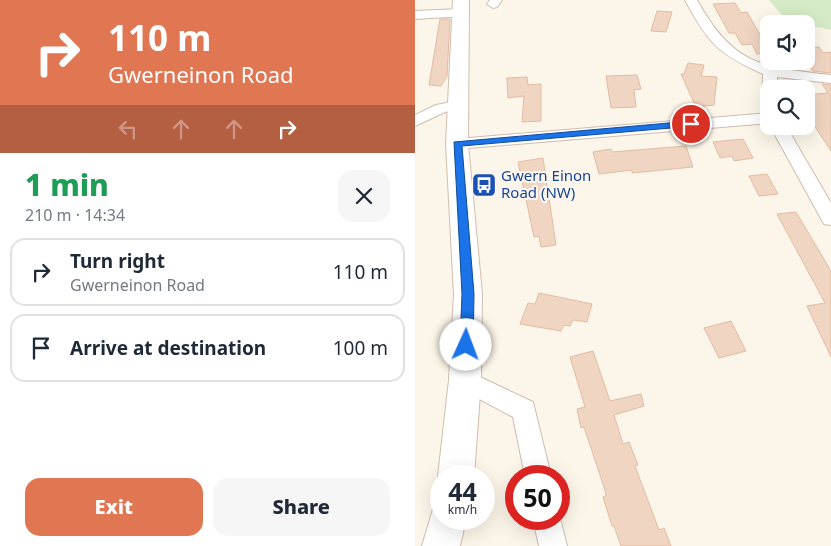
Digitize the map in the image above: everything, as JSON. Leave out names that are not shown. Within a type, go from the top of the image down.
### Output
[{"type":"main road","points":[[457,465],[465,380],[468,294],[457,144],[461,6]]},
{"type":"main road","points":[[441,546],[445,530]]},
{"type":"street","points":[[691,0],[716,43],[733,56],[769,72],[831,80]]},
{"type":"street","points":[[415,15],[461,6]]},
{"type":"street","points":[[769,72],[769,80]]},
{"type":"street","points":[[415,121],[441,108],[457,105]]},
{"type":"street","points":[[457,144],[760,119]]},
{"type":"street","points":[[783,135],[831,220]]},
{"type":"street","points":[[465,380],[524,410],[536,465]]},
{"type":"street","points":[[549,530],[553,546]]},
{"type":"green space","points":[[769,0],[831,0],[831,30],[815,27],[815,15],[782,15]]},
{"type":"building","points":[[735,3],[741,13],[747,12],[760,33],[760,54],[757,54],[752,44],[742,45],[735,33],[729,33],[713,4]]},
{"type":"building","points":[[657,11],[672,12],[666,32],[651,31]]},
{"type":"building","points":[[440,19],[450,19],[447,76],[441,86],[429,85]]},
{"type":"building","points":[[815,47],[819,47],[823,53],[831,52],[831,73],[812,70],[815,70]]},
{"type":"building","points":[[688,63],[704,65],[701,76],[717,77],[714,105],[696,107],[681,74],[684,74]]},
{"type":"building","points":[[637,75],[641,89],[634,90],[636,107],[611,108],[606,76]]},
{"type":"building","points":[[527,77],[528,85],[541,84],[541,121],[522,122],[524,96],[508,98],[507,78]]},
{"type":"building","points":[[822,84],[831,85],[831,151],[815,127],[815,94],[828,93]]},
{"type":"building","points":[[743,139],[753,158],[734,161],[732,156],[720,158],[713,142]]},
{"type":"building","points":[[686,146],[693,167],[632,173],[632,170],[599,174],[593,152],[611,149],[612,152]]},
{"type":"building","points":[[543,158],[556,245],[541,247],[539,236],[534,237],[518,162]]},
{"type":"building","points":[[767,174],[778,194],[759,196],[749,176]]},
{"type":"building","points":[[796,212],[831,271],[831,357],[807,306],[825,303],[777,214]]},
{"type":"building","points":[[539,293],[592,304],[587,322],[573,320],[570,326],[564,325],[561,331],[520,324],[528,303],[535,304]]},
{"type":"building","points":[[731,321],[746,351],[719,358],[704,328]]},
{"type":"building","points":[[593,351],[610,401],[641,394],[644,406],[614,415],[623,444],[629,442],[638,465],[635,466],[659,530],[664,528],[671,546],[621,546],[614,526],[612,526],[603,497],[606,496],[605,490],[584,427],[581,428],[577,409],[585,407],[570,357]]},
{"type":"place","name":"Gwern Einon Road (NW)","points":[[484,185]]},
{"type":"route","points":[[466,345],[468,294],[457,144],[691,124]]}]
